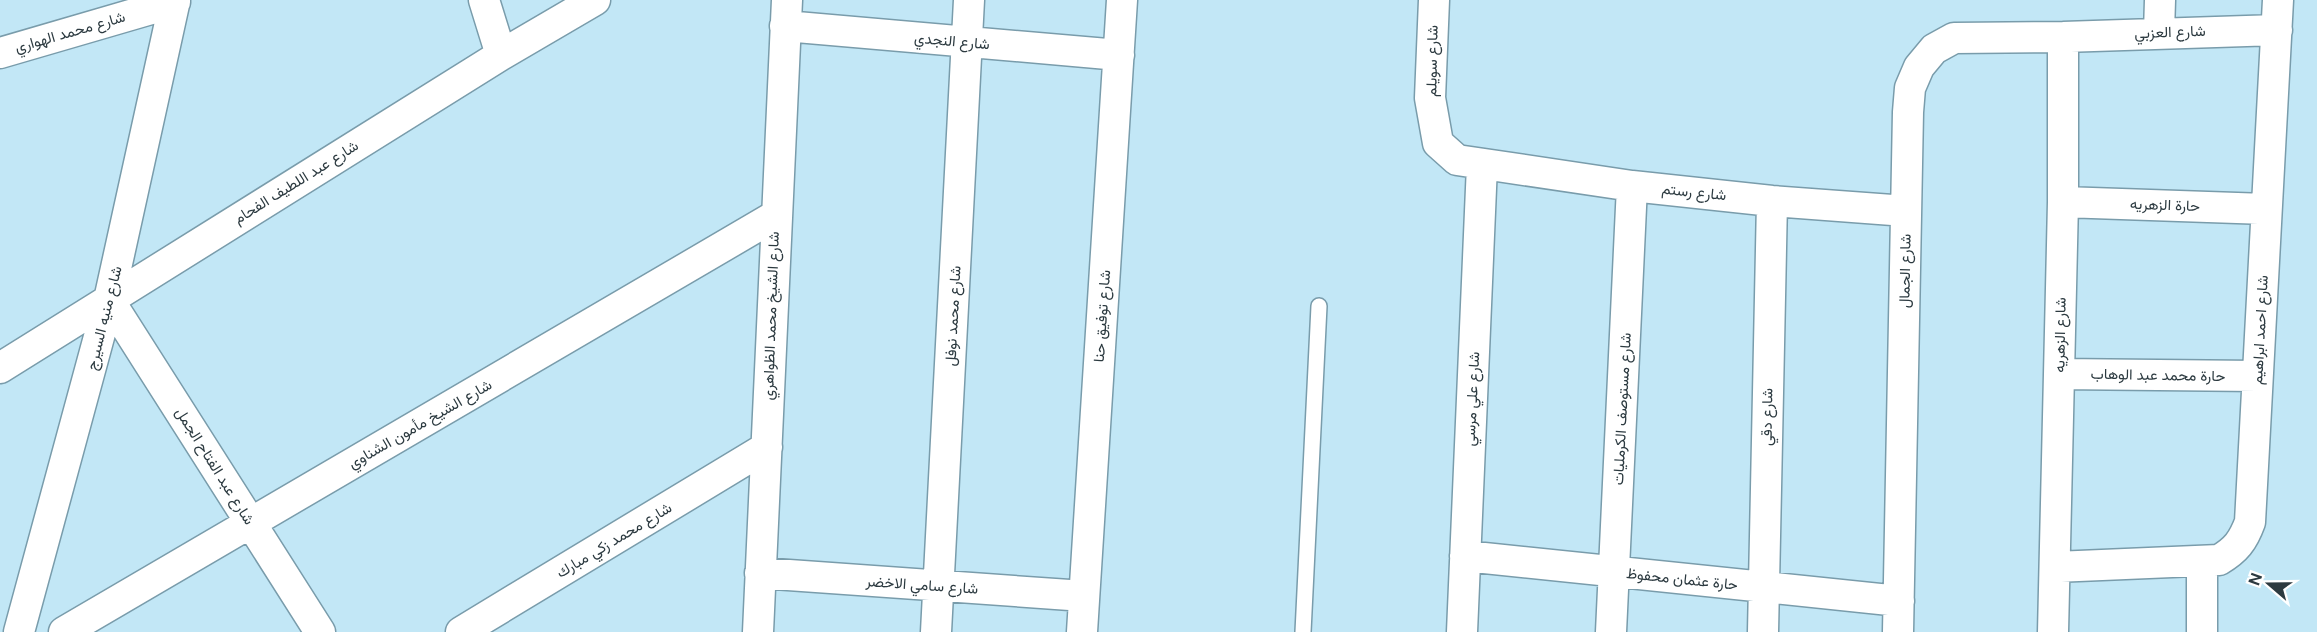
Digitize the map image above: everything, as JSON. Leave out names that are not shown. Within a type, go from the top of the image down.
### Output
[{"type":"street","points":[[484,0],[501,55]]},
{"type":"street","name":"شارع عبد اللطيف الفحام","points":[[0,368],[501,55],[594,0]]},
{"type":"street","name":"شارع محمد نوفل","points":[[936,632],[969,0]]},
{"type":"street","name":"شارع توفيق حنا","points":[[1082,632],[1122,0]]},
{"type":"street","name":"شارع سويلم","points":[[1434,0],[1430,98],[1438,143],[1458,160],[1482,165]]},
{"type":"street","points":[[2159,32],[2160,0]]},
{"type":"street","name":"شارع احمد ابراهيم","points":[[2055,567],[2219,560],[2233,551],[2244,538],[2250,522],[2278,0]]},
{"type":"street","name":"شارع محمد الهواري","points":[[0,53],[175,1]]},
{"type":"street","name":"شارع منيه السيرج","points":[[19,632],[109,300],[175,1]]},
{"type":"street","name":"شارع النجدي","points":[[786,13],[967,42],[1119,55]]},
{"type":"street","name":"شارع الشيخ محمد الظواهري","points":[[758,632],[775,216],[786,13]]},
{"type":"street","name":"شارع العزبي","points":[[2063,37],[2159,32],[2277,30]]},
{"type":"street","name":"شارع الزهريه","points":[[2053,632],[2063,202],[2063,37]]},
{"type":"street","name":"شارع الجمال","points":[[1898,632],[1910,88],[1919,67],[1934,49],[1954,38],[2063,37]]},
{"type":"street","name":"شارع رستم","points":[[1482,165],[1632,186],[1772,201],[1906,211]]},
{"type":"street","name":"شارع علي مرسي","points":[[1462,632],[1482,165]]},
{"type":"street","name":"شارع مستوصف الكرمليات","points":[[1611,632],[1632,186]]},
{"type":"street","name":"شارع دقي","points":[[1763,632],[1772,201]]},
{"type":"street","name":"حارة الزهريه","points":[[2063,202],[2266,209]]},
{"type":"street","name":"شارع الشيخ مأمون الشناوي","points":[[64,632],[775,216]]},
{"type":"street","name":"شارع عبد الفتاح الجمل","points":[[109,300],[320,632]]},
{"type":"street","name":"حارة محمد عبد الوهاب","points":[[2059,374],[2257,376]]},
{"type":"street","name":"شارع محمد زكي مبارك","points":[[461,632],[767,447]]},
{"type":"street","name":"حارة عثمان محفوظ","points":[[1465,556],[1899,601]]},
{"type":"street","points":[[2202,562],[2202,632]]},
{"type":"street","name":"شارع سامي الاخضر","points":[[760,573],[1084,596]]},
{"type":"lane","points":[[1302,632],[1319,306]]}]
